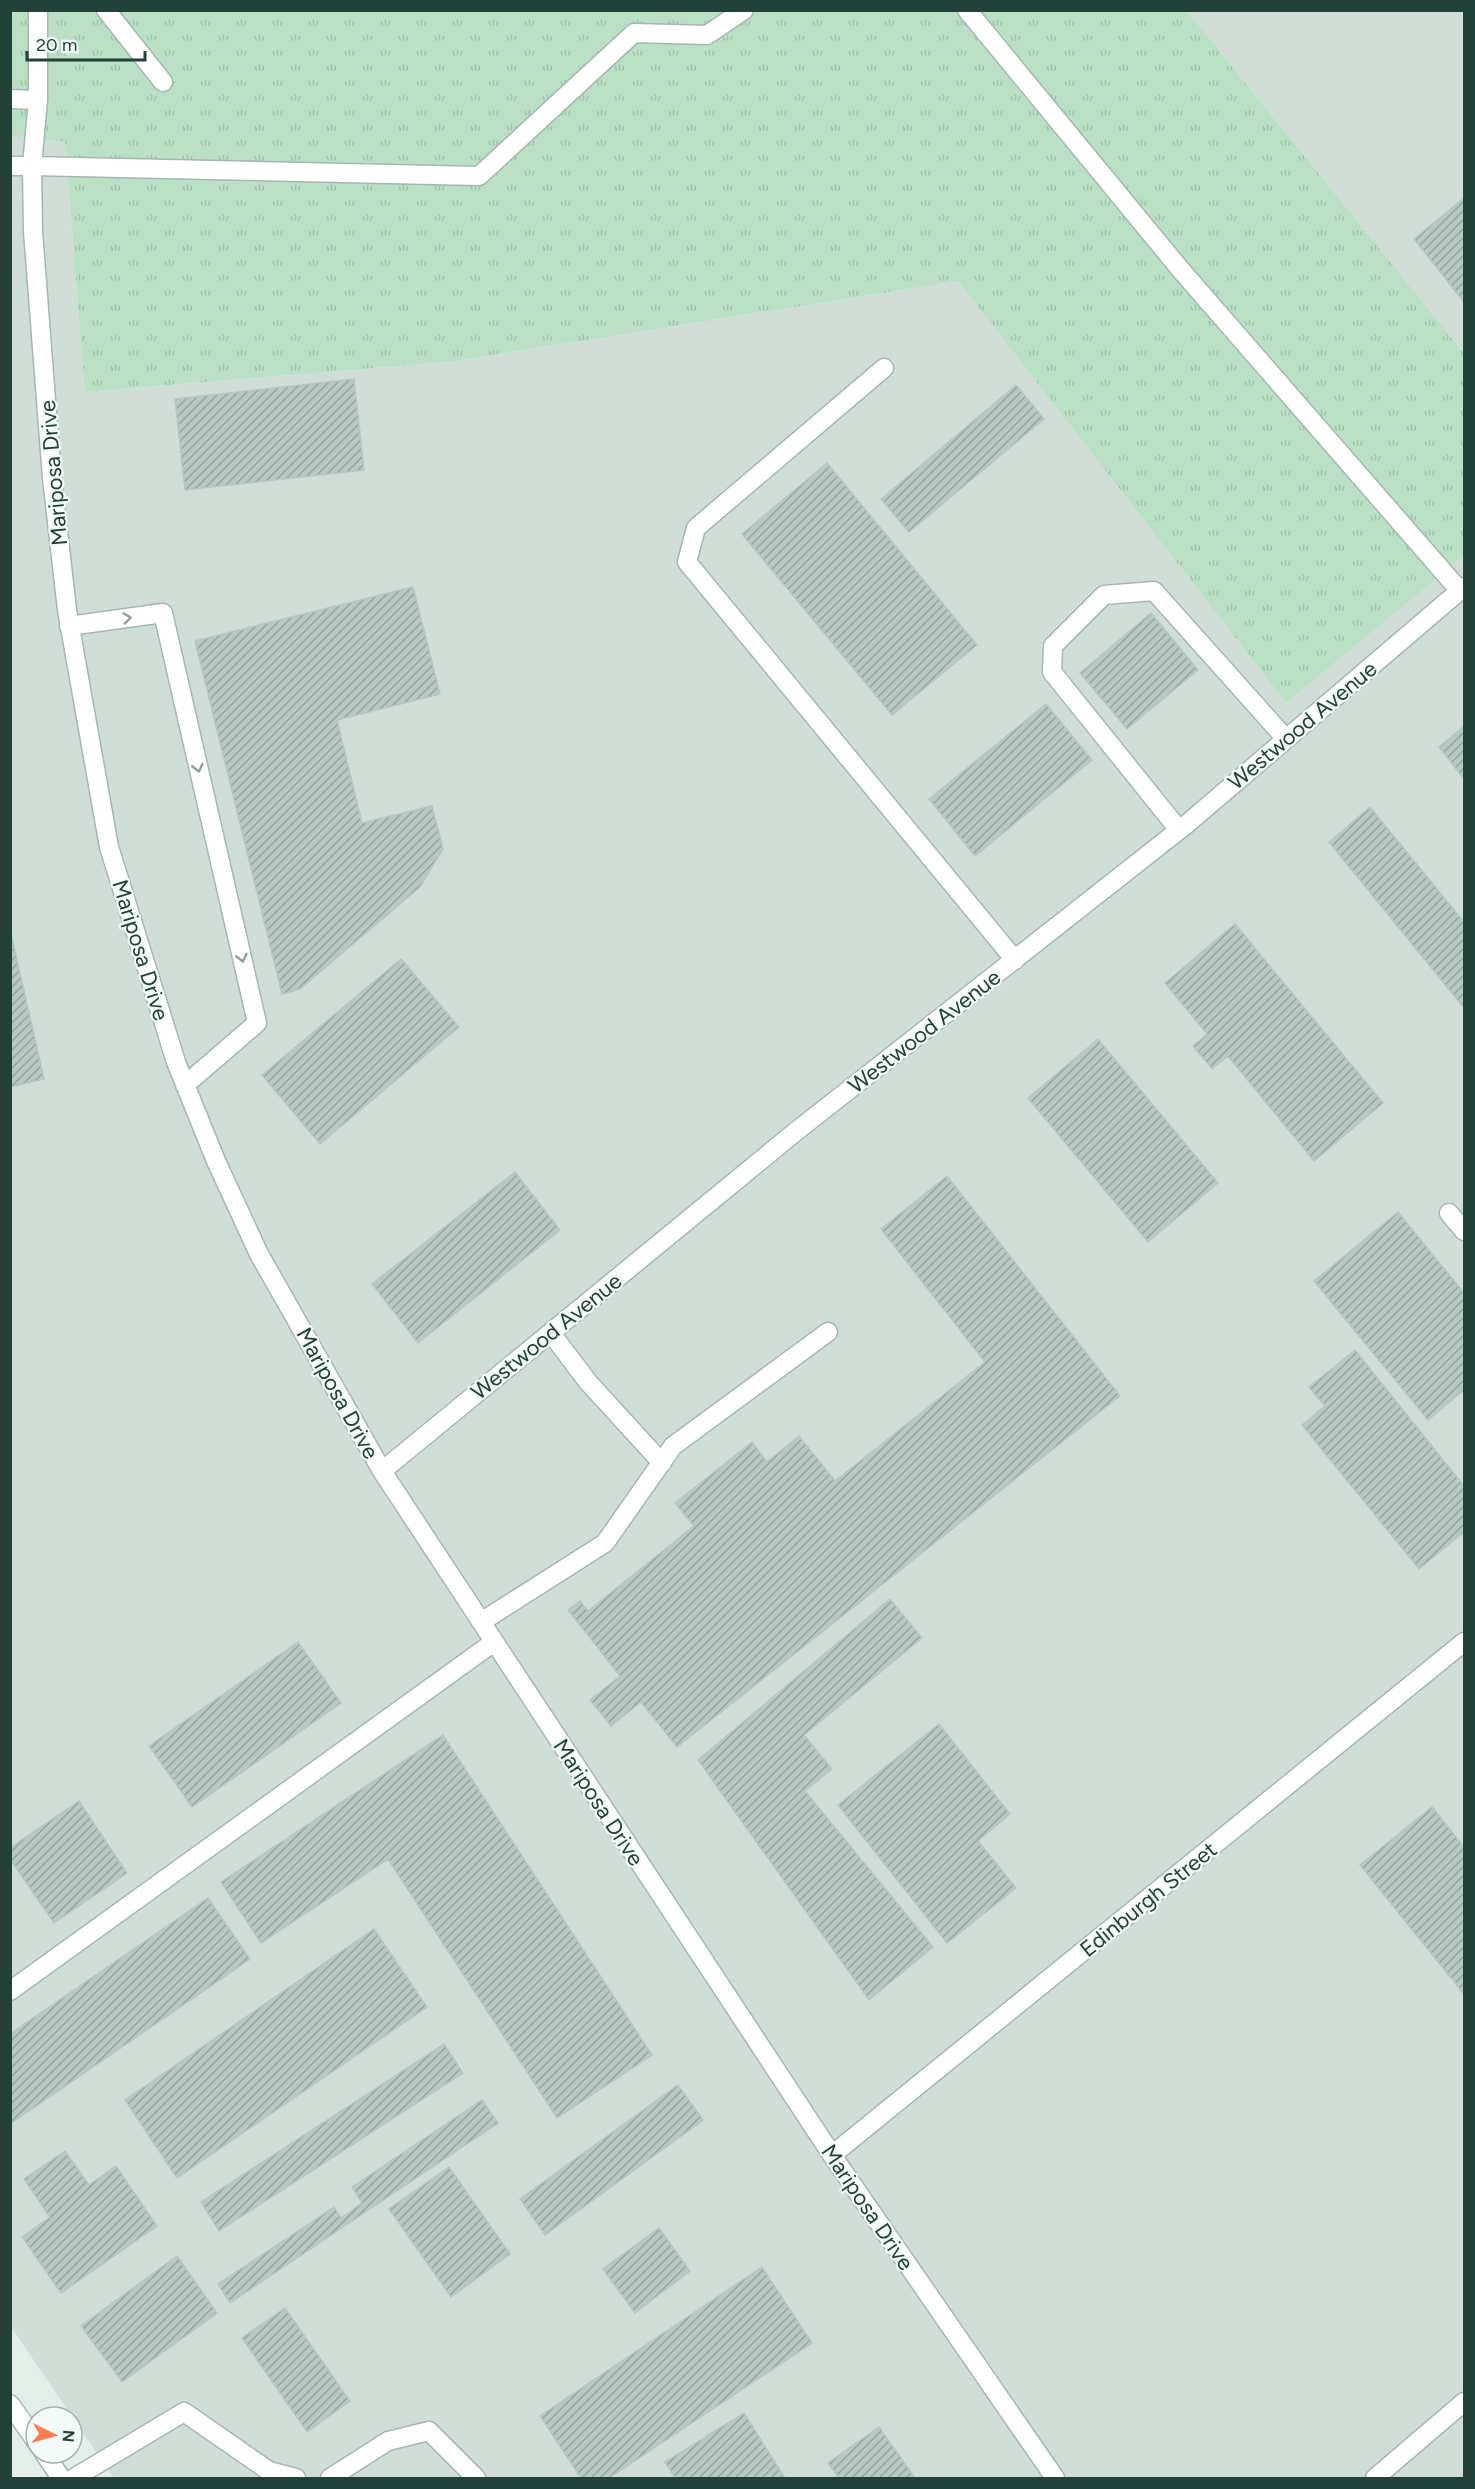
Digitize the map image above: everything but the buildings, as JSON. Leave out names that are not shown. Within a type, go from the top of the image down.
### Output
[{"type":"street","name":"Mariposa Drive","points":[[39,10],[38,100],[32,166],[33,231],[52,478],[69,626],[109,847],[185,1085],[216,1161],[259,1254],[382,1471],[832,2156],[1055,2478]]},
{"type":"street","points":[[106,10],[163,82]]},
{"type":"street","points":[[10,166],[479,176],[634,33],[707,35],[744,10]]},
{"type":"street","points":[[967,10],[1180,269],[1462,589]]},
{"type":"street","points":[[10,99],[38,100]]},
{"type":"street","points":[[884,368],[696,528],[687,562],[1015,960]]},
{"type":"street","name":"Westwood Avenue","points":[[382,1471],[794,1133],[1179,830],[1462,589]]},
{"type":"street","points":[[1179,830],[1052,672],[1053,646],[1104,595],[1154,591],[1286,739]]},
{"type":"street","points":[[69,626],[163,613],[256,1023],[185,1085]]},
{"type":"street","points":[[1449,1213],[1464,1231]]},
{"type":"street","points":[[482,1622],[605,1543],[673,1446],[828,1332]]},
{"type":"street","points":[[551,1333],[588,1382],[662,1463]]},
{"type":"street","points":[[10,1990],[494,1642]]},
{"type":"street","name":"Edinburgh Street","points":[[832,2156],[1464,1642]]},
{"type":"street","points":[[1375,2478],[1464,2402]]},
{"type":"street","points":[[10,2404],[24,2424]]},
{"type":"street","points":[[74,2478],[184,2412],[268,2471],[296,2478]]},
{"type":"street","points":[[330,2478],[387,2441],[429,2431],[476,2478]]},
{"type":"street","points":[[52,2465],[61,2478]]},
{"type":"shaded area","points":[[1187,11],[1464,11],[1464,353]]},
{"type":"shaded area","points":[[10,136],[65,142],[85,392],[448,362],[958,281],[1286,703],[1464,556],[1464,2478],[114,2478],[84,2434],[84,2405],[64,2405],[11,2327]]},
{"type":"green space","points":[[11,11],[1187,11],[1464,353],[1464,556],[1286,703],[958,281],[448,362],[85,392],[65,142],[11,136]]}]
